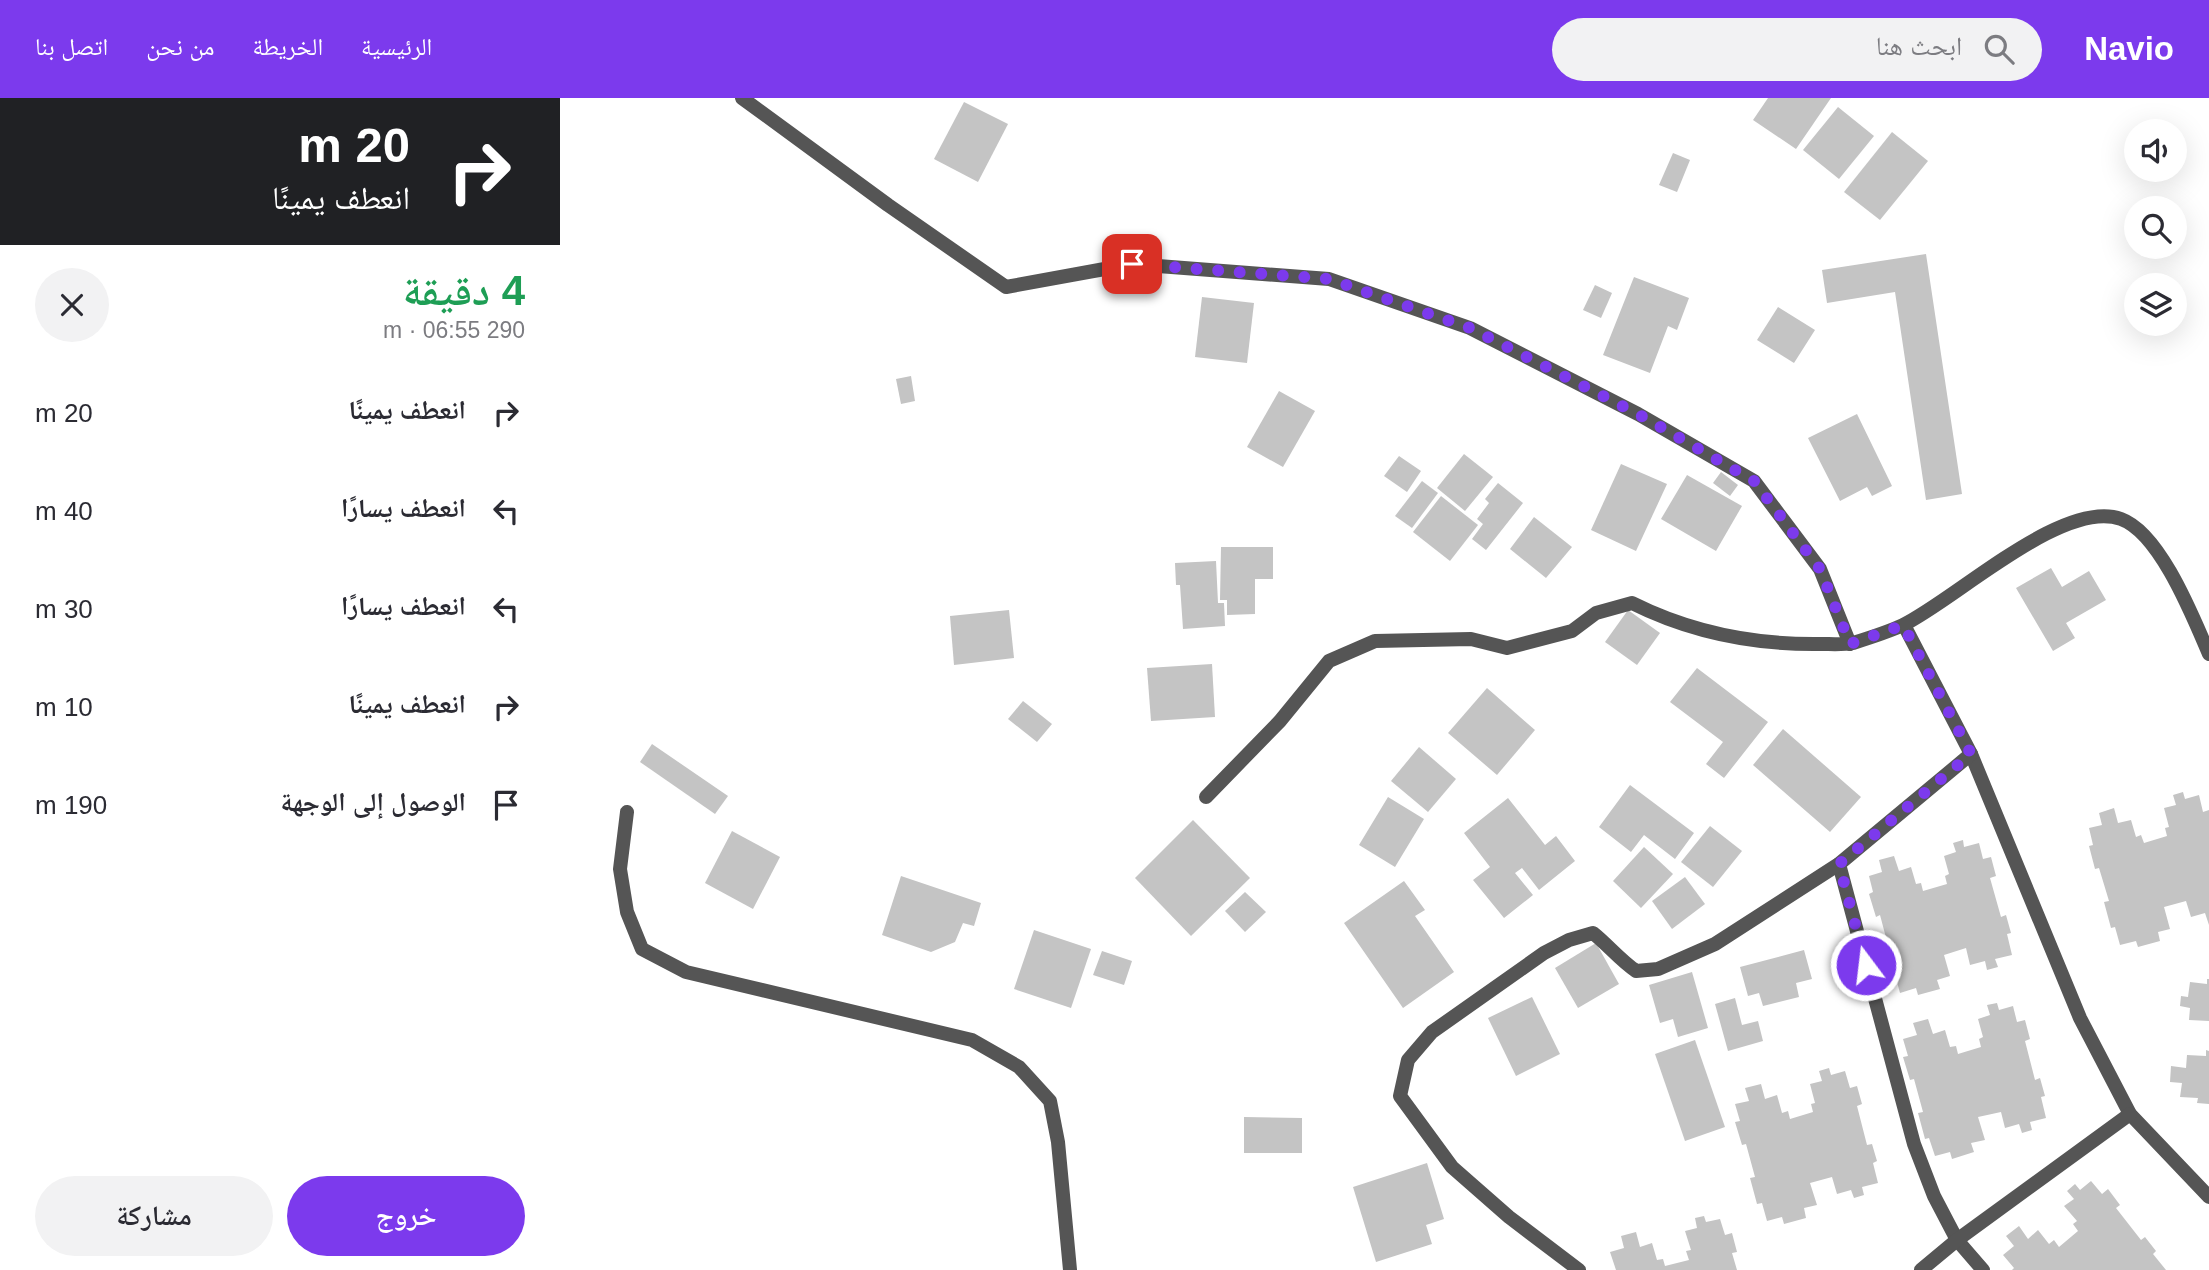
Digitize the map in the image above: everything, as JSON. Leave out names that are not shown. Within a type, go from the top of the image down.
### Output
[{"type":"street","points":[[742,98],[1006,287],[1132,264],[1329,279],[1470,328],[1638,414],[1754,481],[1820,569],[1850,644]]},
{"type":"street","points":[[1206,797],[1280,721],[1329,661],[1375,641],[1471,639],[1507,648],[1572,631],[1596,612],[1632,603],[1693,629],[1772,642],[1850,644],[1903,625],[2040,536],[2088,516],[2121,519],[2147,537],[2173,575],[2209,654]]},
{"type":"street","points":[[1903,625],[1971,754],[2080,1018],[2130,1114],[2209,1197]]},
{"type":"street","points":[[1579,1270],[1509,1217],[1452,1167],[1400,1096],[1408,1060],[1432,1032],[1544,953],[1569,940],[1593,933],[1621,961],[1636,971],[1658,969],[1715,944],[1839,864],[1971,754]]},
{"type":"street","points":[[627,812],[620,869],[627,912],[642,949],[686,972],[972,1040],[1019,1067],[1050,1101],[1058,1142],[1070,1270]]},
{"type":"street","points":[[1839,864],[1914,1144],[1934,1196],[1957,1240],[1983,1270]]},
{"type":"street","points":[[1921,1270],[1957,1240],[2130,1114]]},
{"type":"building","points":[[1768,98],[1831,98],[1796,149],[1753,120]]},
{"type":"building","points":[[964,102],[1008,124],[978,182],[934,159]]},
{"type":"building","points":[[1838,107],[1874,136],[1839,179],[1803,150]]},
{"type":"building","points":[[1892,132],[1928,161],[1880,220],[1844,192]]},
{"type":"building","points":[[1673,153],[1690,160],[1677,192],[1659,185]]},
{"type":"building","points":[[1926,254],[1962,494],[1926,500],[1895,292],[1827,303],[1822,270]]},
{"type":"building","points":[[1634,277],[1689,298],[1677,330],[1668,326],[1650,373],[1603,355]]},
{"type":"building","points":[[1595,285],[1612,293],[1601,318],[1583,310]]},
{"type":"building","points":[[1202,297],[1254,303],[1247,363],[1195,357]]},
{"type":"building","points":[[1778,307],[1815,330],[1794,363],[1757,340]]},
{"type":"building","points":[[911,376],[915,401],[901,404],[896,379]]},
{"type":"building","points":[[1279,391],[1315,411],[1283,467],[1247,447]]},
{"type":"building","points":[[1857,414],[1892,486],[1872,496],[1867,487],[1840,501],[1808,438]]},
{"type":"building","points":[[1464,454],[1493,477],[1465,511],[1437,488]]},
{"type":"building","points":[[1399,456],[1421,471],[1407,492],[1384,476]]},
{"type":"building","points":[[1621,464],[1667,484],[1636,551],[1591,530]]},
{"type":"building","points":[[1721,472],[1738,485],[1730,496],[1713,483]]},
{"type":"building","points":[[1687,475],[1742,506],[1716,551],[1661,519]]},
{"type":"building","points":[[1422,481],[1438,493],[1412,528],[1395,516]]},
{"type":"building","points":[[1498,483],[1523,503],[1486,550],[1472,539],[1483,524],[1477,519],[1489,503],[1485,499]]},
{"type":"building","points":[[1441,496],[1478,525],[1450,561],[1413,532]]},
{"type":"building","points":[[1534,517],[1572,547],[1546,578],[1510,549]]},
{"type":"building","points":[[1221,547],[1273,547],[1273,579],[1255,579],[1255,614],[1227,615],[1227,600],[1220,600]]},
{"type":"building","points":[[1216,561],[1218,603],[1224,603],[1225,626],[1183,629],[1180,585],[1176,585],[1175,563]]},
{"type":"building","points":[[2051,568],[2062,587],[2089,571],[2106,600],[2066,623],[2075,638],[2053,651],[2016,588]]},
{"type":"building","points":[[1009,610],[1014,658],[954,665],[950,616]]},
{"type":"building","points":[[1628,610],[1660,633],[1637,665],[1605,642]]},
{"type":"building","points":[[1212,664],[1215,717],[1151,721],[1147,668]]},
{"type":"building","points":[[1697,668],[1768,722],[1724,778],[1706,764],[1723,742],[1670,702]]},
{"type":"building","points":[[1487,688],[1535,730],[1497,775],[1448,733]]},
{"type":"building","points":[[1023,701],[1052,724],[1037,742],[1008,719]]},
{"type":"building","points":[[1783,729],[1861,797],[1830,832],[1753,765]]},
{"type":"building","points":[[652,744],[728,796],[715,814],[640,762]]},
{"type":"building","points":[[1419,747],[1456,779],[1428,812],[1391,781]]},
{"type":"building","points":[[1630,785],[1694,833],[1675,859],[1644,835],[1631,852],[1599,827]]},
{"type":"building","points":[[2183,792],[2185,799],[2199,795],[2203,812],[2209,810],[2209,925],[2205,913],[2191,917],[2186,901],[2164,907],[2170,929],[2158,932],[2160,941],[2138,947],[2136,941],[2120,945],[2115,927],[2111,928],[2104,902],[2109,901],[2099,868],[2095,869],[2089,846],[2093,845],[2089,828],[2102,825],[2099,813],[2114,808],[2118,823],[2131,820],[2136,837],[2141,835],[2144,843],[2167,836],[2165,828],[2169,827],[2164,808],[2176,805],[2173,795]]},
{"type":"building","points":[[1388,797],[1424,819],[1395,867],[1359,845]]},
{"type":"building","points":[[1508,798],[1545,845],[1556,836],[1575,861],[1539,890],[1522,868],[1515,873],[1533,895],[1504,918],[1473,880],[1490,867],[1464,833]]},
{"type":"building","points":[[1193,820],[1250,878],[1191,936],[1135,878]]},
{"type":"building","points":[[1710,826],[1742,851],[1713,887],[1681,862]]},
{"type":"building","points":[[732,831],[780,857],[753,909],[705,883]]},
{"type":"building","points":[[1963,840],[1964,847],[1979,843],[1983,859],[1991,857],[1996,876],[1990,878],[2001,917],[2006,915],[2011,933],[2007,934],[2012,955],[1995,959],[1998,967],[1987,970],[1985,961],[1970,965],[1966,948],[1944,955],[1950,976],[1937,980],[1940,989],[1918,995],[1916,988],[1900,993],[1895,975],[1891,976],[1884,950],[1889,949],[1880,915],[1876,917],[1869,894],[1873,892],[1869,876],[1882,872],[1879,860],[1894,856],[1899,871],[1911,867],[1916,884],[1921,883],[1923,891],[1947,884],[1945,876],[1949,874],[1944,856],[1956,852],[1953,843]]},
{"type":"building","points":[[1644,847],[1673,874],[1641,908],[1613,881]]},
{"type":"building","points":[[901,876],[981,903],[974,926],[963,923],[955,942],[931,952],[882,935]]},
{"type":"building","points":[[1685,877],[1705,904],[1672,929],[1652,901]]},
{"type":"building","points":[[1404,881],[1425,910],[1415,916],[1454,972],[1403,1008],[1344,923]]},
{"type":"building","points":[[1245,892],[1266,912],[1245,932],[1225,911]]},
{"type":"building","points":[[1034,930],[1091,949],[1071,1008],[1014,989]]},
{"type":"building","points":[[1596,943],[1619,984],[1578,1008],[1555,968]]},
{"type":"building","points":[[1804,950],[1812,979],[1796,983],[1799,997],[1763,1006],[1759,993],[1748,996],[1740,967]]},
{"type":"building","points":[[1102,951],[1132,961],[1124,985],[1093,975]]},
{"type":"building","points":[[1692,972],[1708,1028],[1678,1037],[1673,1019],[1660,1023],[1649,985]]},
{"type":"building","points":[[2207,979],[2209,1021],[2189,1020],[2190,1008],[2180,1006],[2181,996],[2188,997],[2190,982],[2207,984]]},
{"type":"building","points":[[1532,997],[1560,1054],[1516,1076],[1488,1018]]},
{"type":"building","points":[[1735,998],[1742,1025],[1758,1021],[1763,1041],[1728,1051],[1715,1004]]},
{"type":"building","points":[[1997,1003],[1999,1010],[2013,1006],[2017,1022],[2025,1020],[2030,1039],[2025,1041],[2035,1080],[2040,1078],[2045,1096],[2041,1097],[2046,1118],[2030,1122],[2032,1130],[2022,1133],[2019,1124],[2005,1128],[2001,1112],[1978,1117],[1985,1140],[1971,1143],[1974,1152],[1952,1159],[1950,1152],[1935,1156],[1929,1138],[1925,1139],[1918,1113],[1923,1112],[1914,1079],[1910,1080],[1903,1057],[1908,1056],[1903,1039],[1917,1035],[1913,1023],[1928,1019],[1933,1034],[1945,1030],[1950,1047],[1956,1046],[1958,1054],[1981,1047],[1979,1039],[1983,1037],[1978,1019],[1990,1015],[1987,1005]]},
{"type":"building","points":[[1695,1040],[1725,1127],[1685,1141],[1655,1054]]},
{"type":"building","points":[[2206,1050],[2209,1051],[2209,1104],[2197,1103],[2198,1098],[2180,1097],[2182,1083],[2170,1082],[2171,1066],[2186,1068],[2187,1055],[2206,1056]]},
{"type":"building","points":[[1829,1068],[1831,1075],[1845,1071],[1850,1088],[1857,1086],[1862,1104],[1857,1106],[1867,1145],[1872,1144],[1877,1161],[1873,1163],[1878,1183],[1862,1187],[1864,1195],[1854,1198],[1851,1190],[1837,1194],[1832,1177],[1810,1183],[1817,1205],[1804,1208],[1806,1218],[1784,1224],[1782,1217],[1767,1221],[1762,1203],[1757,1204],[1750,1178],[1755,1177],[1746,1144],[1742,1145],[1735,1122],[1740,1121],[1735,1104],[1749,1101],[1745,1088],[1761,1084],[1765,1099],[1777,1095],[1782,1113],[1788,1111],[1790,1119],[1813,1112],[1811,1104],[1815,1103],[1810,1084],[1822,1081],[1819,1071]]},
{"type":"building","points":[[1244,1117],[1302,1118],[1302,1153],[1244,1153]]},
{"type":"building","points":[[1427,1163],[1444,1219],[1426,1225],[1432,1244],[1376,1262],[1353,1187]]},
{"type":"building","points":[[2091,1181],[2102,1194],[2108,1189],[2120,1205],[2116,1208],[2141,1240],[2145,1237],[2156,1251],[2153,1254],[2166,1270],[2012,1270],[2014,1268],[2003,1255],[2014,1246],[2006,1236],[2019,1226],[2028,1239],[2038,1230],[2049,1244],[2054,1240],[2059,1247],[2078,1231],[2073,1224],[2077,1221],[2064,1206],[2074,1199],[2067,1191],[2075,1184],[2080,1190]]},
{"type":"building","points":[[1704,1216],[1706,1222],[1720,1219],[1725,1235],[1732,1233],[1737,1252],[1732,1253],[1737,1270],[1616,1270],[1610,1252],[1624,1248],[1621,1236],[1636,1232],[1640,1247],[1652,1243],[1657,1260],[1663,1259],[1665,1266],[1689,1260],[1686,1251],[1691,1250],[1685,1231],[1697,1228],[1695,1218]]},
{"type":"route","points":[[1132,264],[1329,279],[1470,328],[1638,414],[1754,481],[1820,569],[1850,644],[1903,625],[1971,754],[1839,864],[1866,965]]}]
